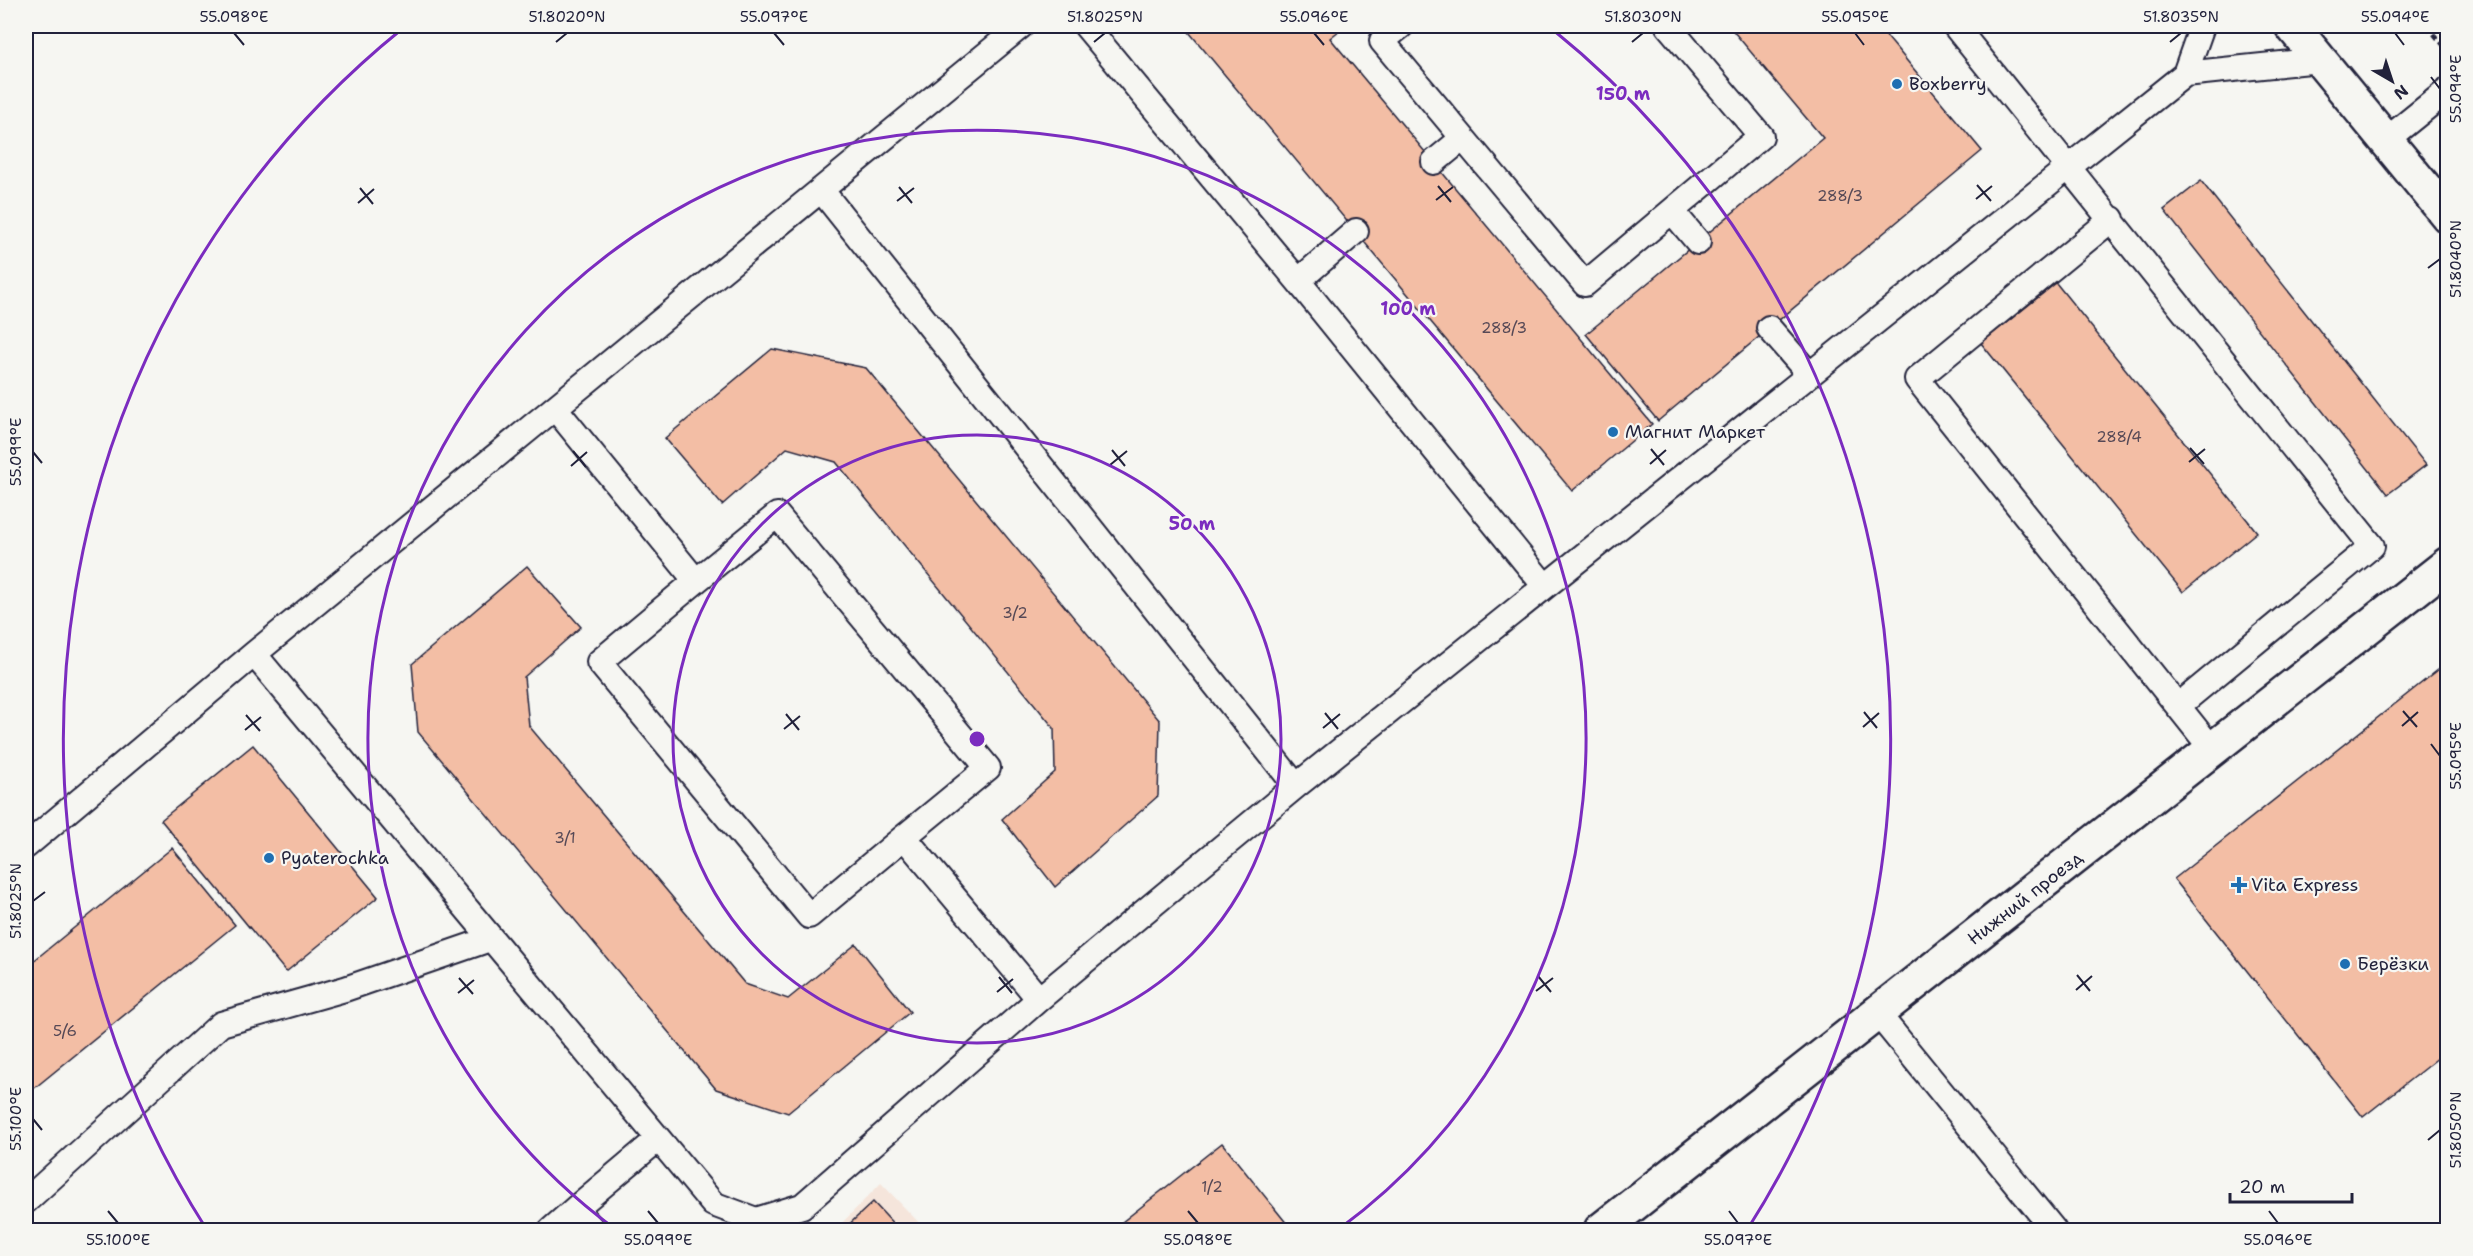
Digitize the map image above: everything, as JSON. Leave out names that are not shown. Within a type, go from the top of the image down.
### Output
[{"type":"street","points":[[2292,26],[2448,216]]},
{"type":"street","name":"Нижний проезд","points":[[1601,1230],[2448,564]]},
{"type":"lane","points":[[26,846],[254,654],[1021,26]]},
{"type":"lane","points":[[1086,26],[1299,281],[1544,585]]},
{"type":"lane","points":[[1401,26],[1382,41],[1586,284],[1761,136],[1668,26]]},
{"type":"lane","points":[[1955,26],[2372,546],[2178,706]]},
{"type":"lane","points":[[2185,74],[2202,26]]},
{"type":"lane","points":[[254,654],[712,1204],[756,1220],[802,1206],[1039,999],[1296,786],[2068,165],[2185,74],[2320,60]]},
{"type":"lane","points":[[2386,140],[2448,90]]},
{"type":"lane","points":[[1434,162],[1463,138]]},
{"type":"lane","points":[[822,191],[1296,786]]},
{"type":"lane","points":[[1672,211],[1698,242]]},
{"type":"lane","points":[[2112,219],[1917,379],[2212,749]]},
{"type":"lane","points":[[1299,281],[1356,231]]},
{"type":"lane","points":[[1769,328],[1809,374]]},
{"type":"lane","points":[[555,408],[696,581]]},
{"type":"lane","points":[[777,515],[987,768],[810,915],[599,662],[696,581],[777,515]]},
{"type":"lane","points":[[904,837],[1039,999]]},
{"type":"lane","points":[[26,1201],[221,1024],[345,989],[490,939]]},
{"type":"lane","points":[[1878,1014],[2054,1230]]},
{"type":"lane","points":[[551,1230],[658,1139]]},
{"type":"lane","points":[[576,1208],[593,1230]]},
{"type":"path","points":[[2427,26],[2448,51]]},
{"type":"shaded area","points":[[881,1183],[926,1230],[835,1230]]},
{"type":"building","points":[[1184,26],[1345,26],[1330,38],[1652,424],[1572,491]]},
{"type":"building","points":[[1729,26],[1878,26],[1982,151],[1658,421],[1586,334],[1823,138]]},
{"type":"building","points":[[2201,181],[2426,465],[2388,494],[2164,210]]},
{"type":"building","points":[[2056,283],[2257,532],[2183,592],[1981,343]]},
{"type":"building","points":[[772,349],[866,368],[1160,721],[1158,796],[1055,887],[1002,819],[1055,772],[1054,728],[836,462],[787,448],[722,505],[665,438]]},
{"type":"building","points":[[527,566],[581,627],[524,677],[529,726],[745,984],[788,999],[856,944],[910,1012],[788,1113],[716,1089],[418,732],[412,664]]},
{"type":"building","name":"Берёзки","points":[[2448,662],[2448,1050],[2363,1117],[2174,879]]},
{"type":"building","name":"Pyaterochka","points":[[253,745],[378,897],[286,972],[161,820]]},
{"type":"building","points":[[172,848],[235,925],[26,1095],[26,967]]},
{"type":"building","points":[[1222,1143],[1292,1230],[1112,1230]]},
{"type":"building","points":[[873,1202],[899,1230],[843,1230]]},
{"type":"place","name":"Boxberry","points":[[1897,84]]},
{"type":"place","name":"Магнит Маркет","points":[[1613,432]]},
{"type":"place","name":"Pyaterochka","points":[[269,858]]},
{"type":"place","name":"Vita Express","points":[[2239,885]]},
{"type":"place","name":"Берёзки","points":[[2345,964]]}]
